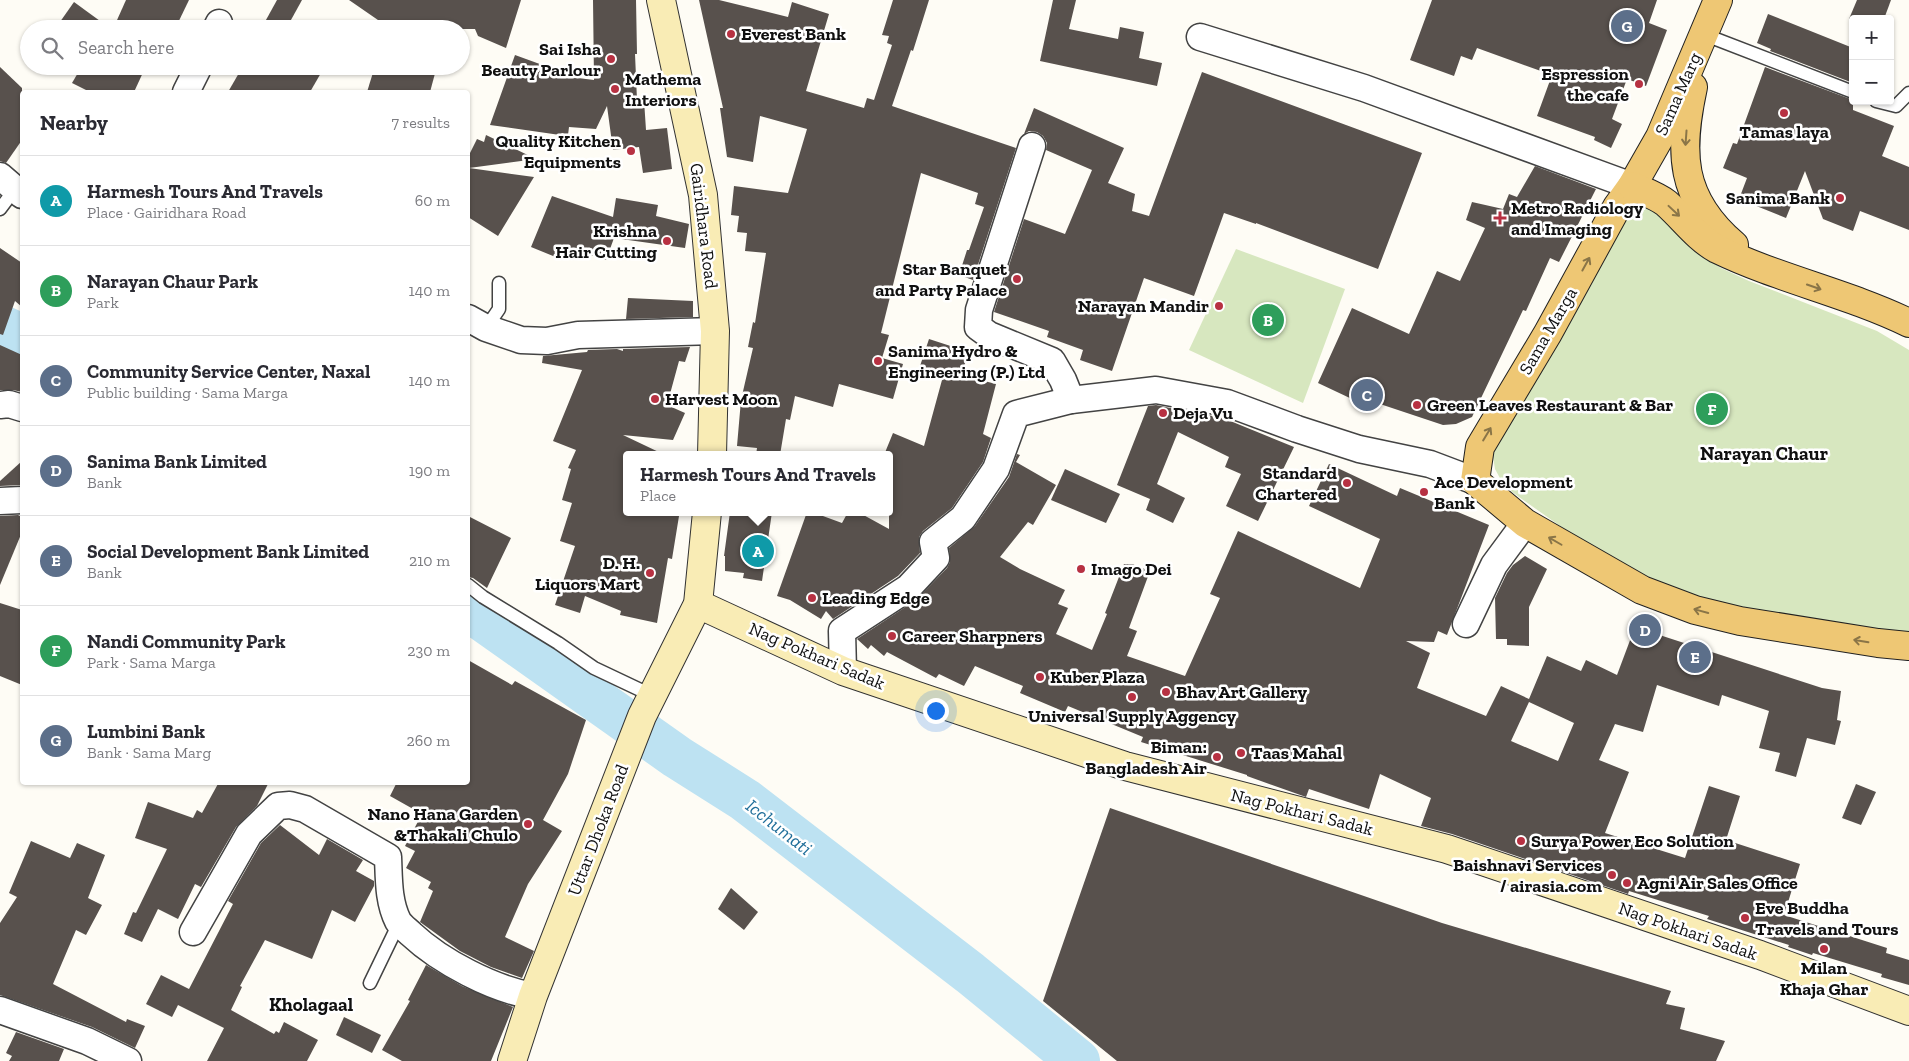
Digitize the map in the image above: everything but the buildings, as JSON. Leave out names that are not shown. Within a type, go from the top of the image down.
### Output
[{"type":"main road","name":"Gairidhara Road","points":[[661,0],[704,195],[715,331],[712,451]]},
{"type":"main road","points":[[1717,3],[1687,116],[1685,146],[1687,174],[1698,203],[1710,220],[1730,242],[1767,270]]},
{"type":"main road","name":"Sama Marg","points":[[1632,186],[1660,137],[1717,3]]},
{"type":"main road","points":[[1632,186],[1664,201],[1699,236],[1715,248],[1767,270],[1880,310],[1909,323]]},
{"type":"main road","name":"Sama Marga","points":[[1475,481],[1480,447],[1548,333],[1617,207],[1632,186]]},
{"type":"main road","points":[[1475,481],[1525,523],[1642,590],[1696,610],[1740,621],[1878,643],[1909,646]]},
{"type":"main road","points":[[698,604],[707,516]]},
{"type":"main road","name":"Nag Pokhari Sadak","points":[[698,604],[844,671],[1125,766],[1448,849],[1760,955],[1909,1011]]},
{"type":"main road","name":"Uttar Dhoka Road","points":[[512,1061],[533,996],[647,705],[698,604]]},
{"type":"street","points":[[1200,37],[1364,88],[1632,186]]},
{"type":"street","points":[[187,90],[194,75]]},
{"type":"street","points":[[1032,146],[979,310],[978,327],[988,335],[1052,362],[1063,380],[1071,400]]},
{"type":"street","points":[[477,323],[521,340],[547,341],[578,334],[715,331]]},
{"type":"street","points":[[844,671],[842,631],[908,588],[936,558],[932,542],[963,518],[996,469],[1016,414],[1071,400],[1156,390],[1227,403],[1297,429],[1359,449],[1430,464],[1475,481]]},
{"type":"street","points":[[0,405],[9,404],[20,407]]},
{"type":"street","points":[[0,501],[20,500]]},
{"type":"street","points":[[1466,624],[1494,565],[1525,523]]},
{"type":"street","points":[[194,932],[249,834],[278,806],[290,805],[305,808],[388,857],[390,895],[399,922],[422,944],[463,970],[519,994],[533,996]]},
{"type":"street","points":[[0,1010],[86,1041],[128,1061]]},
{"type":"lane","points":[[1708,36],[1849,90]]},
{"type":"lane","points":[[1892,105],[1896,106],[1909,93]]},
{"type":"lane","points":[[477,323],[499,308],[499,283]]},
{"type":"lane","points":[[470,586],[484,597],[558,643],[647,705]]},
{"type":"lane","points":[[370,983],[399,922]]},
{"type":"green space","points":[[1647,202],[1703,256],[1721,268],[1749,281],[1877,331],[1909,350],[1909,633],[1758,613],[1673,590],[1616,561],[1570,533],[1512,492],[1501,480],[1495,469],[1493,457],[1495,448],[1634,204]]},
{"type":"green space","points":[[1236,249],[1345,289],[1303,403],[1189,350]]},
{"type":"waterway","name":"Icchumati","points":[[0,326],[20,335]]},
{"type":"waterway","name":"Icchumati","points":[[470,613],[482,619],[677,757],[745,800],[970,973],[1078,1061]]},
{"type":"place","name":"Lumbini Bank","points":[[1627,26]]},
{"type":"place","name":"Everest Bank","points":[[731,34]]},
{"type":"place","name":"Sai Isha Beauty Parlour","points":[[611,59]]},
{"type":"place","name":"Espression the cafe","points":[[1639,84]]},
{"type":"place","name":"Mathema Interiors","points":[[615,89]]},
{"type":"place","name":"Tamas laya","points":[[1784,113]]},
{"type":"place","name":"Quality Kitchen Equipments","points":[[631,151]]},
{"type":"place","name":"Sanima Bank","points":[[1840,198]]},
{"type":"place","name":"Metro Radiology and Imaging","points":[[1500,218]]},
{"type":"place","name":"Krishna Hair Cutting","points":[[667,241]]},
{"type":"place","name":"Star Banquet and Party Palace","points":[[1017,279]]},
{"type":"place","name":"Narayan Mandir","points":[[1219,306]]},
{"type":"place","name":"Narayan Chaur Park","points":[[1268,320]]},
{"type":"place","name":"Sanima Hydro & Engineering (P.) Ltd","points":[[878,361]]},
{"type":"place","name":"Community Service Center, Naxal","points":[[1367,395]]},
{"type":"place","name":"Harvest Moon","points":[[655,399]]},
{"type":"place","name":"Green Leaves Restaurant & Bar","points":[[1417,405]]},
{"type":"place","name":"Nandi Community Park","points":[[1712,409]]},
{"type":"place","name":"Deja Vu","points":[[1163,413]]},
{"type":"place","name":"Standard Chartered","points":[[1347,483]]},
{"type":"place","name":"Ace Development Bank","points":[[1424,492]]},
{"type":"place","name":"Harmesh Tours And Travels","points":[[758,551]]},
{"type":"place","name":"Imago Dei","points":[[1081,569]]},
{"type":"place","name":"D. H. Liquors Mart","points":[[650,573]]},
{"type":"place","name":"Leading Edge","points":[[812,598]]},
{"type":"place","name":"Sanima Bank Limited","points":[[1645,630]]},
{"type":"place","name":"Career Sharpners","points":[[892,636]]},
{"type":"place","name":"Social Development Bank Limited","points":[[1695,657]]},
{"type":"place","name":"Kuber Plaza","points":[[1040,677]]},
{"type":"place","name":"Bhav Art Gallery","points":[[1166,692]]},
{"type":"place","name":"Universal Supply Aggency","points":[[1132,697]]},
{"type":"place","name":"Taas Mahal","points":[[1241,753]]},
{"type":"place","name":"Biman: Bangladesh Air","points":[[1217,757]]},
{"type":"place","name":"Nano Hana Garden &Thakali Chulo","points":[[528,824]]},
{"type":"place","name":"Surya Power Eco Solution","points":[[1521,841]]},
{"type":"place","name":"Baishnavi Services / airasia.com","points":[[1612,875]]},
{"type":"place","name":"Agni Air Sales Office","points":[[1627,883]]},
{"type":"place","name":"Eve Buddha Travels and Tours","points":[[1745,918]]},
{"type":"place","name":"Milan Khaja Ghar","points":[[1824,949]]},
{"type":"district","name":"Narayan Chaur","points":[[1764,453]]},
{"type":"district","name":"Kholagaal","points":[[311,1004]]}]
